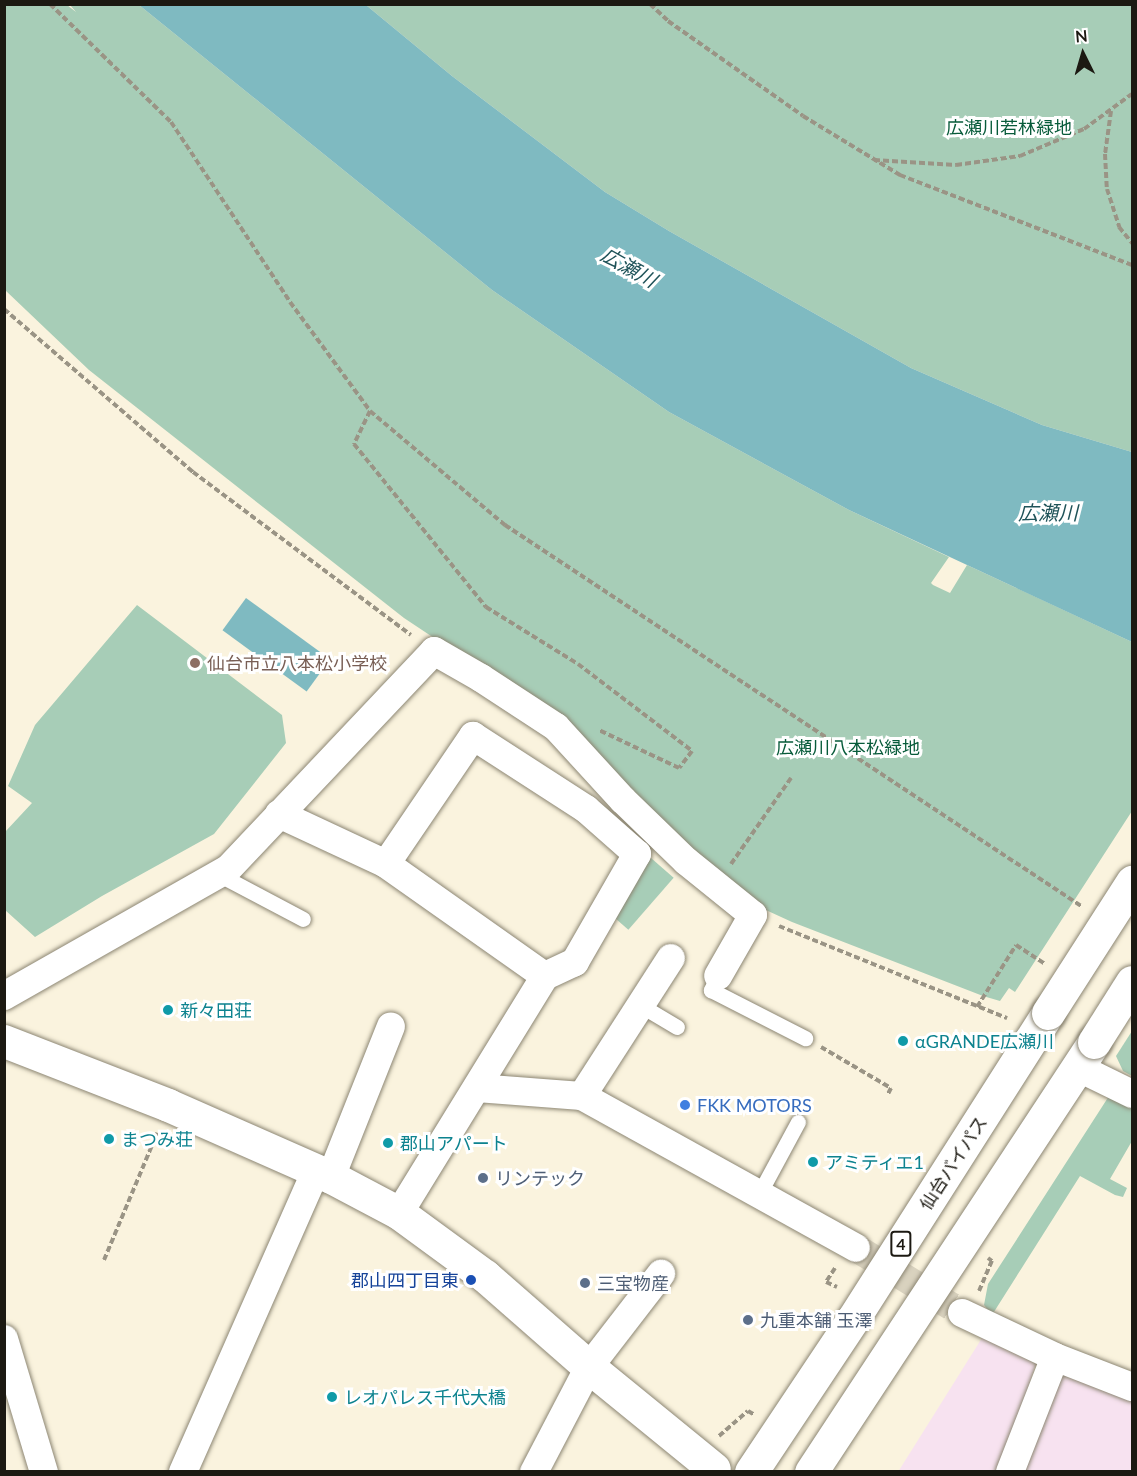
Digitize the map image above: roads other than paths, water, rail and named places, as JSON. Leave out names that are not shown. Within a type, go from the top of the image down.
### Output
[{"type":"main road","name":"仙台バイパス","points":[[751,1472],[853,1318],[1132,882]]},
{"type":"main road","points":[[811,1472],[1132,982]]},
{"type":"main road","points":[[4,1041],[168,1105],[323,1174],[399,1213],[485,1276],[589,1367],[714,1469]]},
{"type":"street","points":[[4,996],[228,869],[434,651],[481,678],[556,727],[622,800],[686,861],[753,915],[718,976]]},
{"type":"street","points":[[386,864],[473,736],[586,809],[637,854],[575,962],[545,976],[399,1213]]},
{"type":"street","points":[[279,814],[386,864],[545,976]]},
{"type":"street","points":[[582,1096],[671,958]]},
{"type":"street","points":[[183,1472],[391,1026]]},
{"type":"street","points":[[1085,1055],[1132,1094]]},
{"type":"street","points":[[477,1088],[582,1096],[856,1248]]},
{"type":"street","points":[[534,1472],[589,1367],[661,1274]]},
{"type":"street","points":[[970,1303],[1055,1357],[1132,1388]]},
{"type":"street","points":[[4,1339],[44,1472]]},
{"type":"street","points":[[1010,1472],[1055,1357]]},
{"type":"lane","points":[[218,874],[303,919]]},
{"type":"lane","points":[[718,976],[711,990],[805,1038]]},
{"type":"lane","points":[[640,1005],[677,1027]]},
{"type":"lane","points":[[759,1194],[798,1122]]},
{"type":"water","name":"広瀬川","points":[[139,5],[366,5],[452,76],[605,192],[669,231],[911,368],[1042,425],[1132,452],[1132,642],[849,510],[669,412],[492,290]]},
{"type":"water","points":[[246,598],[330,659],[307,691],[222,630]]},
{"type":"tunnel","points":[[856,1248],[962,1313]]},
{"type":"place","name":"仙台市立八本松小学校","points":[[195,663]]},
{"type":"place","name":"新々田荘","points":[[168,1010]]},
{"type":"place","name":"αGRANDE広瀬川","points":[[903,1041]]},
{"type":"place","name":"FKK MOTORS","points":[[685,1105]]},
{"type":"place","name":"まつみ荘","points":[[109,1139]]},
{"type":"place","name":"郡山アパート","points":[[388,1143]]},
{"type":"place","name":"アミティエ1","points":[[813,1162]]},
{"type":"place","name":"リンテック","points":[[483,1178]]},
{"type":"place","name":"郡山四丁目東","points":[[471,1280]]},
{"type":"place","name":"三宝物産","points":[[585,1283]]},
{"type":"place","name":"九重本舗 玉澤","points":[[748,1320]]},
{"type":"place","name":"レオパレス千代大橋","points":[[332,1397]]},
{"type":"park label","name":"広瀬川若林緑地","points":[[1009,127]]},
{"type":"park label","name":"広瀬川八本松緑地","points":[[848,747]]}]
